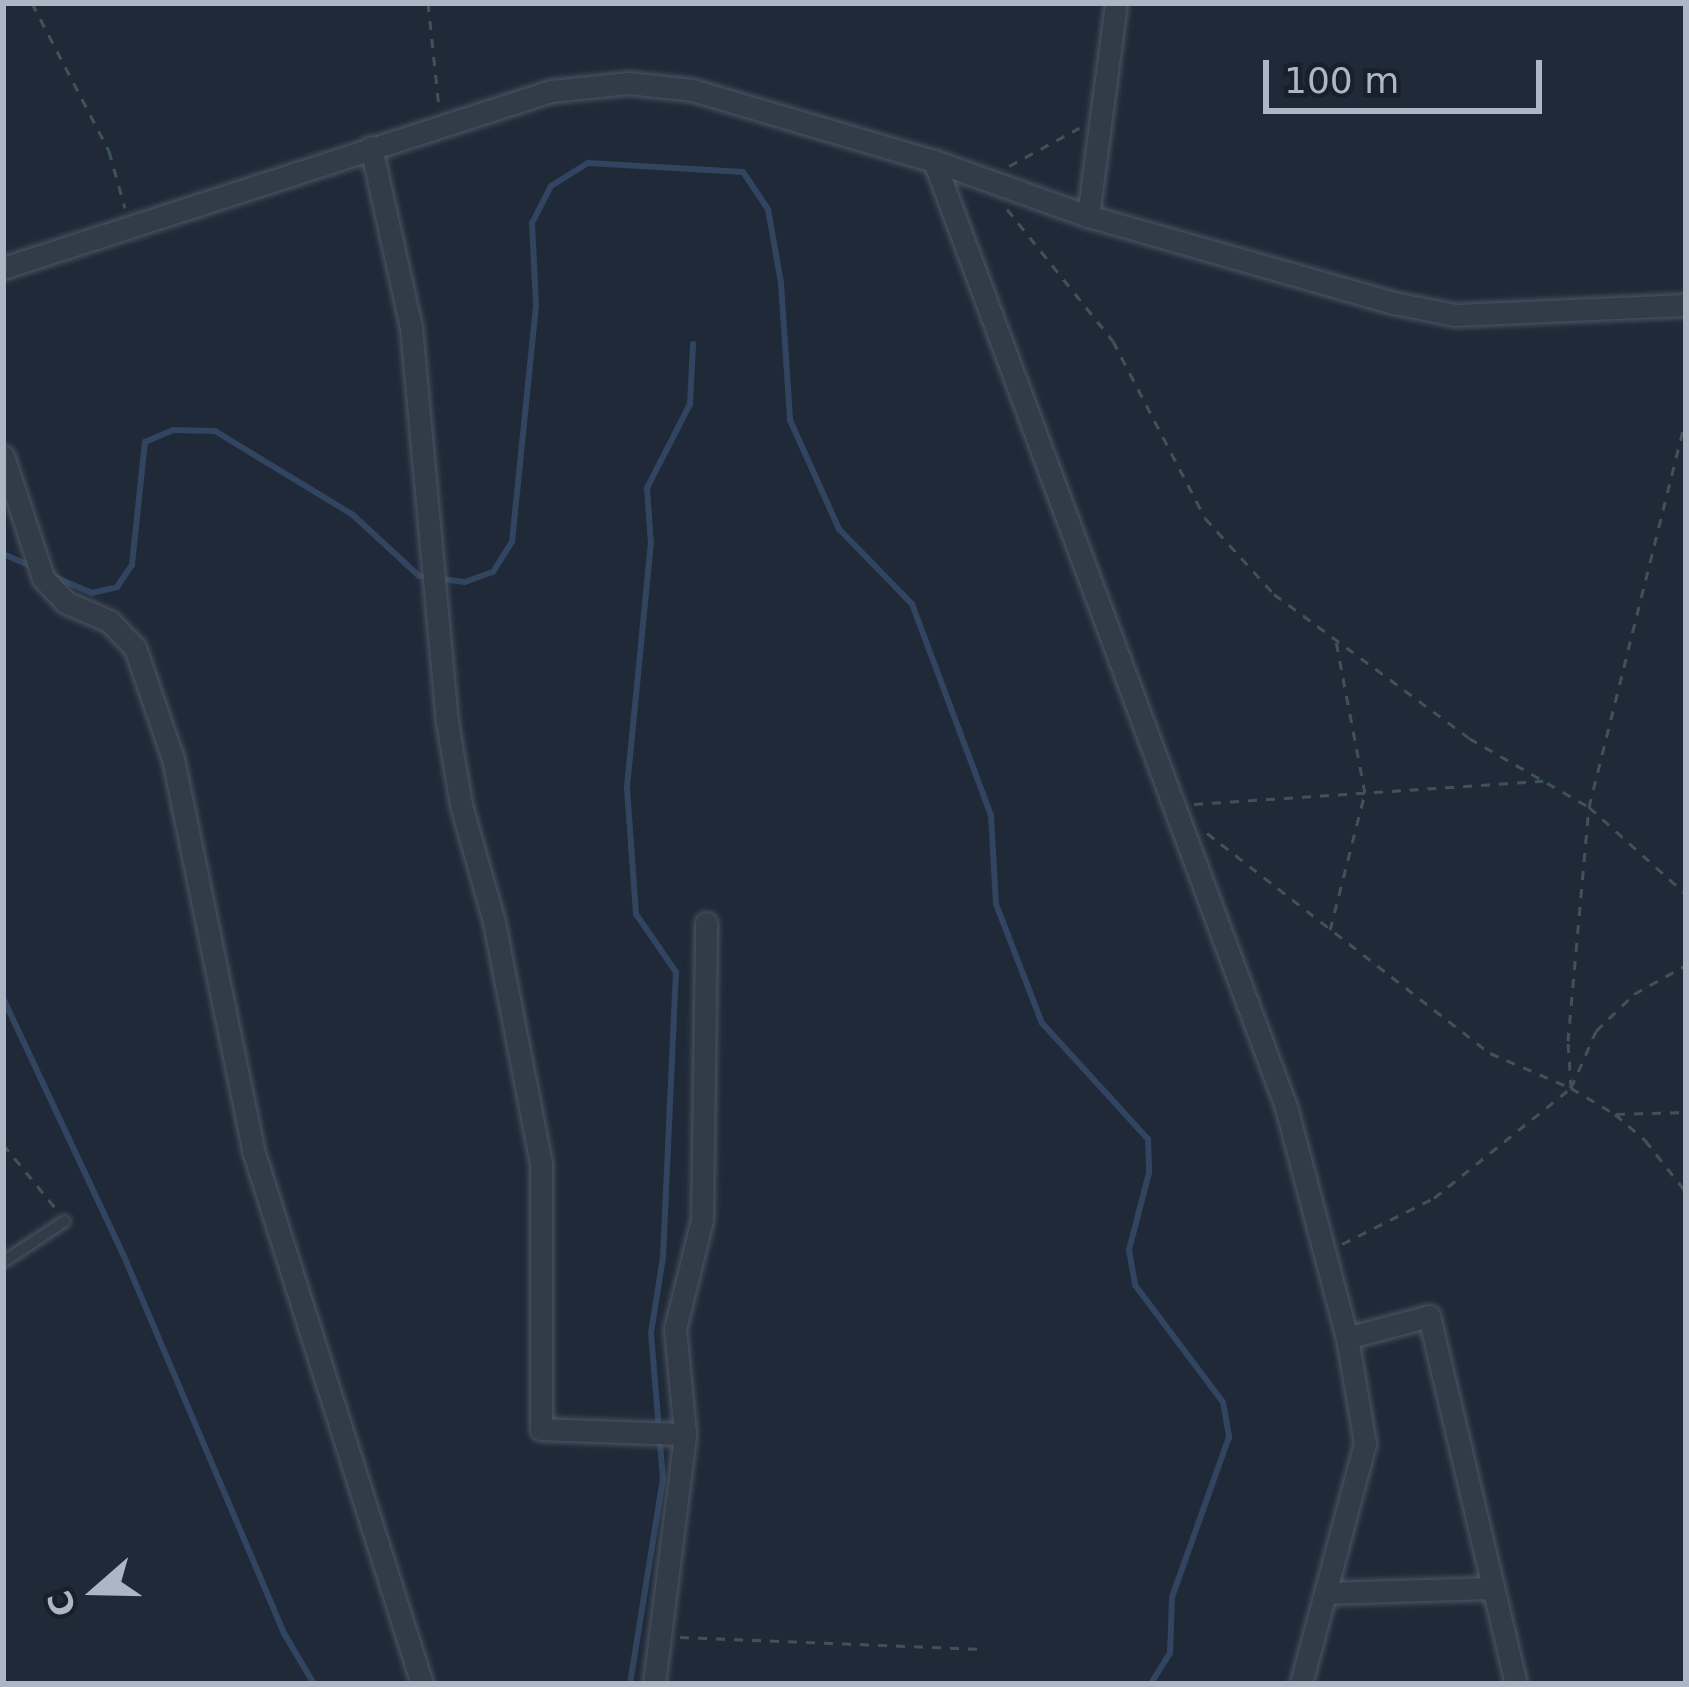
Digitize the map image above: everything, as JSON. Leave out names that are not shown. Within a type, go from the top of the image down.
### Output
[{"type":"street","points":[[1088,216],[1106,46],[1116,3]]},
{"type":"street","points":[[3,268],[550,91],[628,83],[692,90],[934,161],[1088,216],[1394,303],[1456,315],[1686,305]]},
{"type":"street","points":[[371,147],[411,326],[447,722],[461,805],[494,922],[541,1163],[541,1429],[686,1434]]},
{"type":"street","points":[[934,161],[1286,1107],[1347,1338],[1364,1443],[1301,1684]]},
{"type":"street","points":[[3,457],[43,578],[65,602],[109,621],[135,648],[166,737],[216,954],[253,1150],[422,1684]]},
{"type":"street","points":[[655,1684],[686,1434],[675,1329],[702,1220],[706,923]]},
{"type":"street","points":[[1347,1338],[1429,1316],[1516,1684]]},
{"type":"street","points":[[1326,1593],[1491,1588]]},
{"type":"lane","points":[[3,1262],[65,1221]]},
{"type":"path","points":[[32,3],[109,151],[130,226]]},
{"type":"path","points":[[428,3],[439,125]]},
{"type":"path","points":[[1105,86],[1080,127],[1053,146],[982,178],[1113,341],[1205,518],[1274,594],[1469,738],[1588,807],[1686,894]]},
{"type":"path","points":[[1571,1088],[1568,1041],[1588,807],[1686,419]]},
{"type":"path","points":[[1330,932],[1365,793],[1336,640]]},
{"type":"path","points":[[1174,806],[1543,781]]},
{"type":"path","points":[[1174,806],[1490,1053],[1571,1088],[1615,1114],[1645,1140],[1686,1192]]},
{"type":"path","points":[[1325,1253],[1434,1198],[1571,1088],[1596,1031],[1634,994],[1686,965]]},
{"type":"path","points":[[1615,1114],[1686,1112]]},
{"type":"path","points":[[3,1144],[65,1221]]},
{"type":"path","points":[[660,1636],[982,1649]]},
{"type":"waterway","points":[[50,575],[92,593],[117,587],[132,565],[145,442],[173,430],[215,431],[353,515],[419,576],[465,582],[493,572],[512,542],[536,305],[532,223],[551,186],[588,163],[743,172],[768,209],[781,283],[790,420],[839,529],[912,604],[991,815],[996,904],[1042,1023],[1148,1139],[1149,1173],[1129,1250],[1135,1285],[1223,1402],[1229,1437],[1172,1597],[1170,1653],[1151,1684]]},
{"type":"waterway","points":[[630,1684],[663,1479],[651,1333],[663,1257],[676,972],[636,914],[627,787],[651,544],[647,488],[690,404],[693,344]]},
{"type":"waterway","points":[[3,554],[33,567]]},
{"type":"waterway","points":[[3,998],[126,1261],[285,1635],[314,1684]]}]
